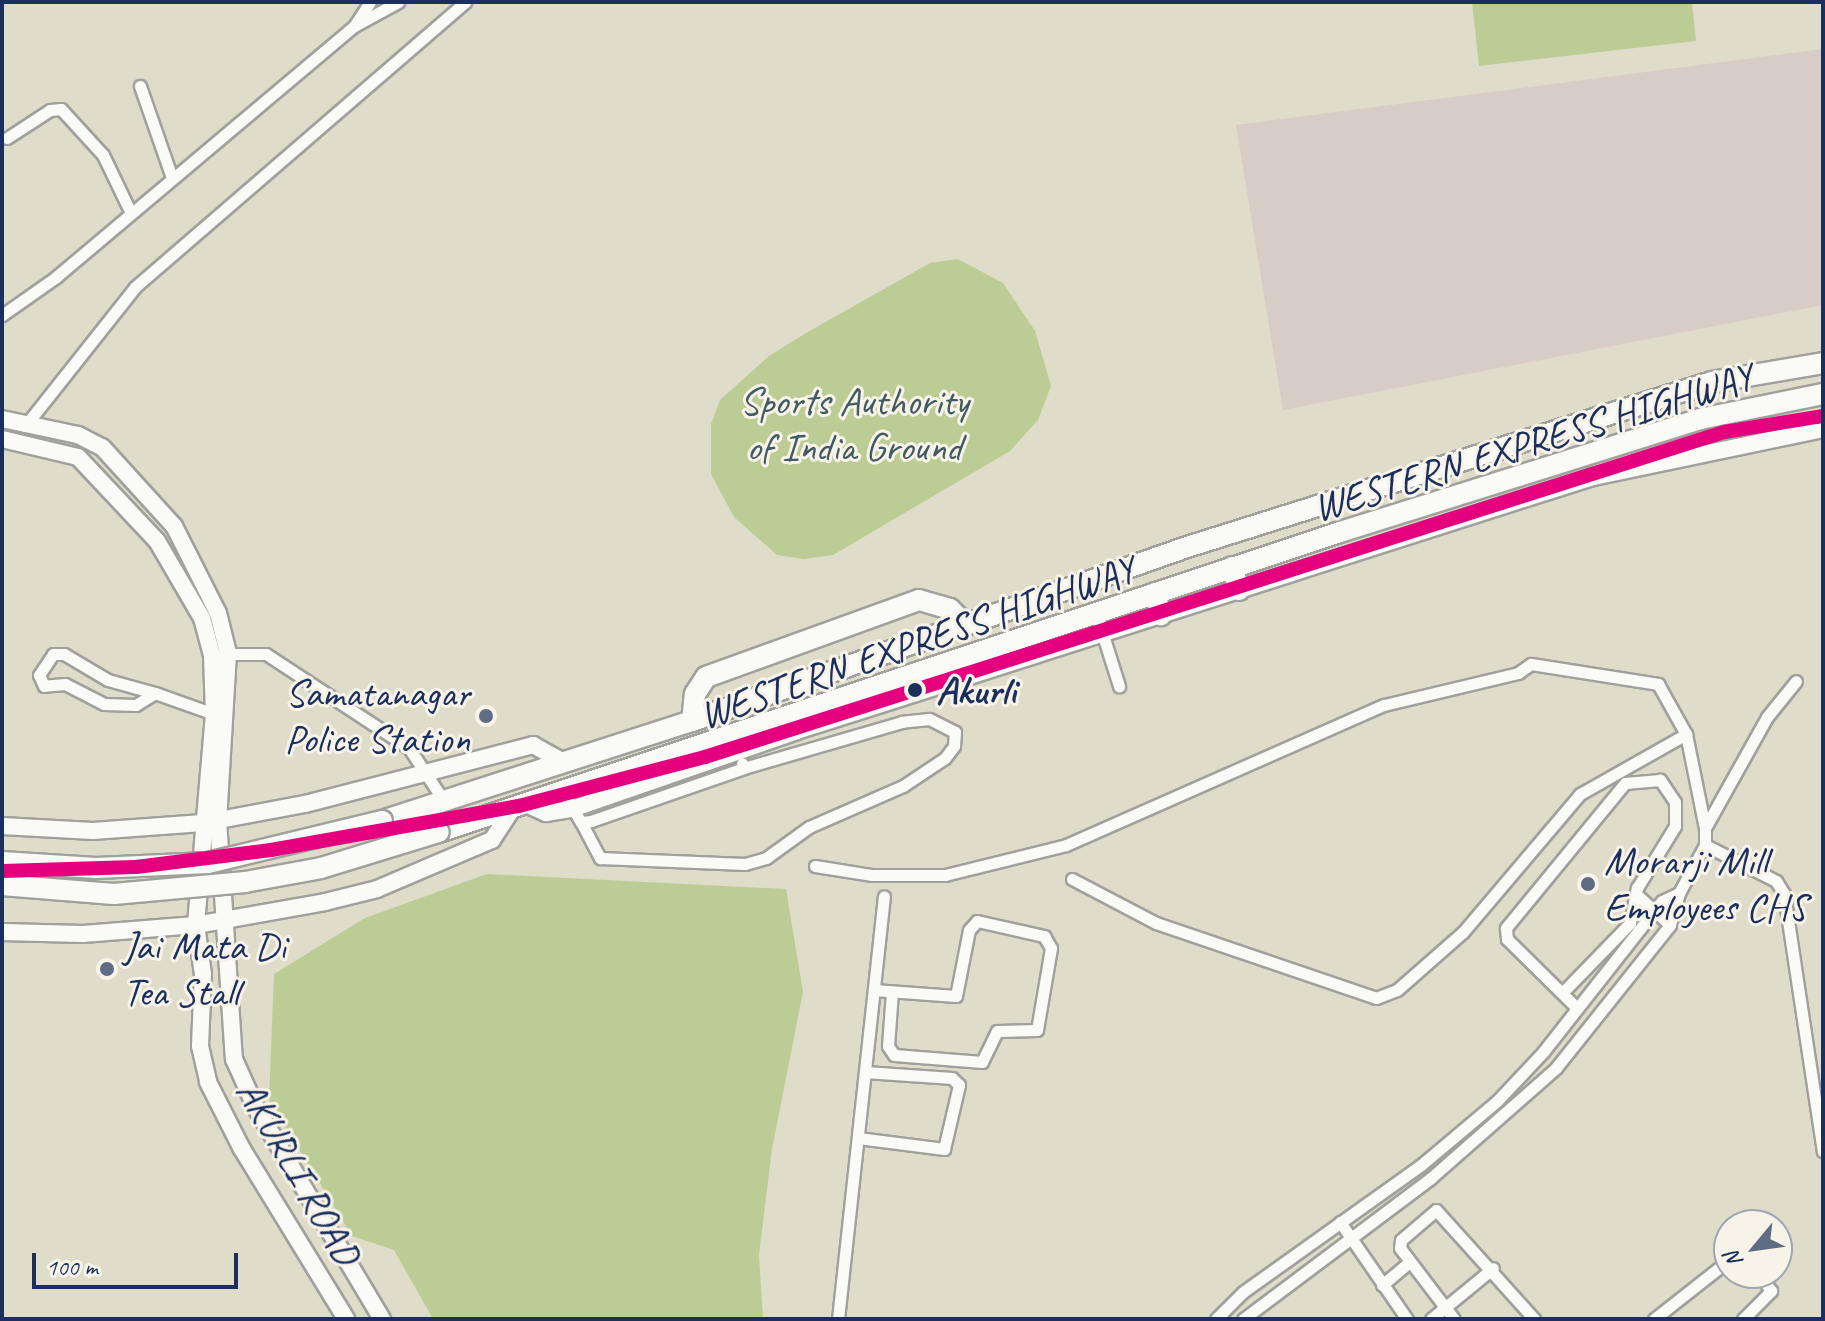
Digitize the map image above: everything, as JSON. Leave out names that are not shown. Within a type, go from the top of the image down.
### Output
[{"type":"highway","name":"WESTERN EXPRESS HIGHWAY","points":[[2,862],[96,868],[208,863],[382,821],[692,721],[1187,547],[1712,382],[1823,363]]},
{"type":"highway","name":"WESTERN EXPRESS HIGHWAY","points":[[2,885],[114,894],[245,882],[321,868],[519,808],[572,808],[1096,613],[1232,567],[1700,419],[1823,394]]},
{"type":"highway","points":[[1232,567],[1239,590]]},
{"type":"highway","points":[[1155,593],[1161,615]]},
{"type":"highway","points":[[692,721],[695,694],[706,677],[919,600],[950,609],[966,625]]},
{"type":"highway","points":[[797,644],[809,680]]},
{"type":"street","points":[[355,25],[370,2]]},
{"type":"street","points":[[2,315],[56,277],[171,175],[355,25],[398,2]]},
{"type":"street","points":[[24,427],[135,287],[465,2]]},
{"type":"street","points":[[140,86],[171,175]]},
{"type":"street","points":[[7,138],[61,109],[103,155],[130,211]]},
{"type":"street","name":"AKURLI ROAD","points":[[2,419],[24,427],[78,435],[102,447],[138,482],[174,526],[202,577],[220,654],[211,822],[196,925],[203,974],[200,1046],[208,1082],[242,1149],[346,1319]]},
{"type":"street","points":[[742,761],[797,731],[1593,477],[1822,432]]},
{"type":"street","name":"AKURLI ROAD","points":[[2,439],[78,457],[121,498],[187,585],[220,654],[214,714],[211,822],[224,921],[234,1059],[255,1106],[382,1319]]},
{"type":"street","points":[[1096,613],[1119,686]]},
{"type":"street","points":[[155,693],[136,705],[104,704],[65,684],[40,684],[39,675],[53,654],[64,654],[108,680],[155,693],[214,714]]},
{"type":"street","points":[[220,654],[266,654],[409,748],[444,801]]},
{"type":"street","points":[[815,866],[872,875],[945,875],[1066,845],[1384,705],[1518,673],[1531,664],[1658,684],[1686,734],[1705,828],[1705,845],[1679,893],[1670,925],[1556,1068],[1431,1178],[1243,1319]]},
{"type":"street","points":[[1705,828],[1767,717],[1796,681]]},
{"type":"street","points":[[929,719],[955,732],[954,746],[945,758],[903,786],[809,827],[766,858],[745,864],[600,858],[572,808],[742,761],[902,722],[929,719]]},
{"type":"street","points":[[1072,879],[1156,923],[1367,997],[1386,996],[1463,932],[1580,794],[1686,734]]},
{"type":"street","points":[[2,826],[93,831],[211,822],[426,775],[533,745],[564,762]]},
{"type":"street","points":[[1563,992],[1630,923],[1636,894],[1675,826],[1675,802],[1669,788],[1656,779],[1625,783],[1506,928],[1507,939],[1577,1008]]},
{"type":"street","points":[[2,932],[83,934],[196,925],[271,915],[391,883],[492,840],[519,808]]},
{"type":"street","points":[[1705,845],[1776,881],[1784,894],[1823,1151]]},
{"type":"street","points":[[1216,1319],[1243,1292],[1421,1165],[1497,1101],[1543,1052],[1662,901],[1679,893]]},
{"type":"street","points":[[1636,894],[1670,925]]},
{"type":"street","points":[[838,1319],[884,896]]},
{"type":"street","points":[[874,990],[956,996],[969,930],[977,921],[1044,936],[1051,948],[1037,1030],[997,1031],[982,1062],[894,1055],[888,1046],[892,992]]},
{"type":"street","points":[[1607,969],[1621,984]]},
{"type":"street","points":[[1543,1052],[1556,1068]]},
{"type":"street","points":[[858,1138],[944,1149],[959,1085],[952,1078],[865,1072]]},
{"type":"street","points":[[1454,1319],[1409,1262],[1401,1240],[1436,1210],[1493,1268],[1534,1319]]},
{"type":"street","points":[[1340,1222],[1407,1319]]},
{"type":"street","points":[[1382,1285],[1409,1262]]},
{"type":"street","points":[[1431,1319],[1493,1268]]},
{"type":"street","points":[[1654,1319],[1713,1273]]},
{"type":"street","points":[[1743,1319],[1770,1289]]},
{"type":"shaded area","points":[[1823,49],[1823,305],[1283,410],[1236,125]]},
{"type":"green space","points":[[1472,2],[1692,2],[1696,41],[1479,66]]},
{"type":"green space","name":"Sports Authority of India Ground","points":[[958,259],[1003,283],[1035,331],[1051,386],[1038,420],[1010,451],[833,555],[804,559],[777,555],[734,517],[711,474],[711,424],[720,400],[769,356],[806,333],[930,263]]},
{"type":"green space","points":[[487,874],[786,889],[803,992],[772,1149],[759,1255],[763,1319],[433,1319],[394,1250],[352,1236],[269,1100],[274,974],[365,918]]},
{"type":"transit line","points":[[2,871],[136,867],[271,850],[519,806],[705,757],[1724,432],[1823,416]]},
{"type":"place","name":"Akurli","points":[[915,690]]},
{"type":"place","name":"Samatanagar Police Station","points":[[486,716]]},
{"type":"place","name":"Morarji Mill Employees CHS","points":[[1588,884]]},
{"type":"place","name":"Jai Mata Di Tea Stall","points":[[107,969]]}]
